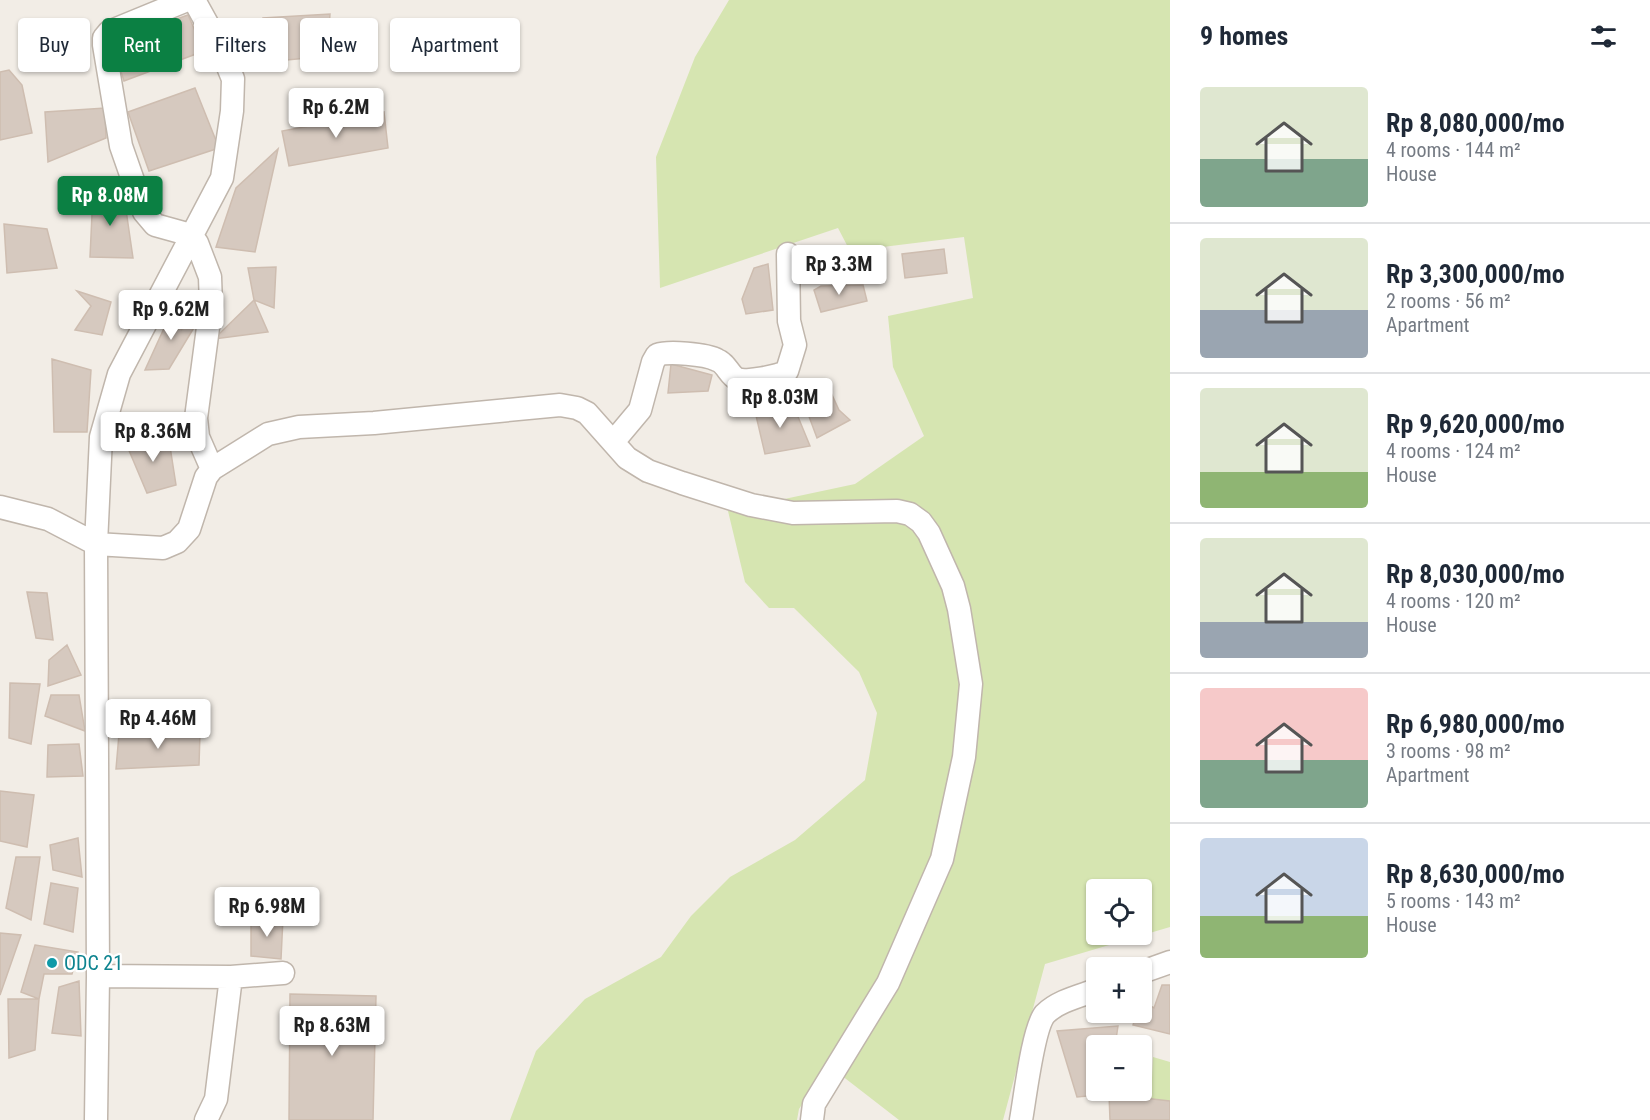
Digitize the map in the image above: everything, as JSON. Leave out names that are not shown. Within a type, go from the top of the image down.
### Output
[{"type":"street","points":[[187,0],[109,32],[104,38],[104,45],[122,146],[144,212],[155,225],[191,235],[197,243],[210,277],[211,305],[196,418],[198,436],[212,469]]},
{"type":"street","points":[[96,1120],[98,976],[96,544],[101,436],[119,374],[222,178],[232,111],[233,79],[220,47],[194,0]]},
{"type":"street","points":[[614,441],[640,410],[657,355],[669,353],[713,358],[722,363],[735,377],[743,380],[778,375],[787,371],[795,345],[789,321],[788,254]]},
{"type":"street","points":[[0,507],[48,519],[96,544],[163,548],[177,542],[189,529],[206,477],[212,469],[268,434],[299,427],[374,423],[560,405],[577,408],[587,413],[627,458],[648,471],[751,505],[793,513],[897,511],[910,514],[921,522],[929,532],[952,586],[959,609],[971,684],[964,757],[942,859],[888,983],[814,1104],[812,1120]]},
{"type":"street","points":[[1152,968],[1170,962]]},
{"type":"street","points":[[98,976],[231,977],[283,973]]},
{"type":"street","points":[[206,1120],[216,1099],[231,977]]},
{"type":"street","points":[[1022,1120],[1037,1031],[1044,1015],[1060,1004],[1086,994]]},
{"type":"green space","points":[[729,0],[1170,0],[1170,927],[1152,932],[1152,879],[1086,879],[1086,945],[1109,945],[1045,964],[1003,1120],[899,1120],[828,1065],[799,1109],[797,1120],[510,1120],[536,1051],[585,999],[661,957],[691,916],[730,877],[795,840],[865,780],[877,713],[859,672],[794,608],[769,608],[745,582],[728,511],[855,484],[924,436],[893,367],[888,316],[973,298],[964,237],[850,251],[838,228],[660,288],[656,157],[695,57]]},
{"type":"green space","points":[[1153,1057],[1170,1062],[1170,1120],[1150,1118]]},
{"type":"building","points":[[330,14],[330,18],[300,18],[300,59],[288,60],[288,18],[263,18]]},
{"type":"building","points":[[188,15],[194,28],[194,55],[182,59],[182,18],[180,18]]},
{"type":"building","points":[[9,70],[22,85],[32,133],[0,140],[0,72]]},
{"type":"building","points":[[121,72],[148,72],[124,81]]},
{"type":"building","points":[[195,88],[219,148],[149,171],[128,112]]},
{"type":"building","points":[[105,108],[106,138],[48,162],[45,112]]},
{"type":"building","points":[[384,112],[388,148],[289,166],[282,131]]},
{"type":"building","points":[[278,149],[255,252],[216,247],[236,188]]},
{"type":"building","points":[[111,190],[125,203],[133,258],[90,257],[93,193]]},
{"type":"building","points":[[4,224],[47,229],[57,268],[7,273]]},
{"type":"building","points":[[944,249],[947,273],[905,278],[902,254]]},
{"type":"building","points":[[768,264],[773,310],[746,314],[742,299],[754,268]]},
{"type":"building","points":[[276,267],[274,308],[254,300],[248,268]]},
{"type":"building","points":[[863,285],[867,301],[821,312],[814,290],[821,286]]},
{"type":"building","points":[[77,291],[111,302],[102,335],[75,330],[91,306]]},
{"type":"building","points":[[254,300],[268,332],[214,339]]},
{"type":"building","points":[[191,311],[181,330],[201,316],[169,369],[145,370],[171,313]]},
{"type":"building","points":[[52,359],[91,370],[87,432],[54,432]]},
{"type":"building","points":[[671,364],[712,375],[708,391],[668,393]]},
{"type":"building","points":[[812,383],[823,396],[827,384],[839,410],[850,420],[817,438],[801,395]]},
{"type":"building","points":[[754,407],[794,407],[810,446],[765,454]]},
{"type":"building","points":[[169,440],[176,485],[147,493],[125,441]]},
{"type":"building","points":[[27,592],[47,593],[53,640],[36,638]]},
{"type":"building","points":[[67,645],[81,675],[48,686],[49,660]]},
{"type":"building","points":[[10,683],[40,684],[31,744],[9,738]]},
{"type":"building","points":[[51,695],[79,695],[85,731],[45,716]]},
{"type":"building","points":[[200,733],[199,765],[116,769],[119,734]]},
{"type":"building","points":[[79,744],[83,776],[47,777],[48,745]]},
{"type":"building","points":[[0,791],[34,795],[27,847],[0,841]]},
{"type":"building","points":[[78,838],[82,877],[53,870],[50,845]]},
{"type":"building","points":[[16,857],[40,857],[31,920],[6,908]]},
{"type":"building","points":[[51,883],[78,888],[73,932],[44,924]]},
{"type":"building","points":[[251,918],[283,918],[281,959],[251,956]]},
{"type":"building","points":[[0,933],[21,935],[0,995]]},
{"type":"building","name":"ODC 21","points":[[35,945],[78,952],[72,974],[44,974],[39,999],[21,992]]},
{"type":"building","points":[[79,981],[81,1036],[52,1033],[59,987]]},
{"type":"building","points":[[1162,985],[1170,985],[1170,1034],[1133,1025],[1134,1023],[1152,1023],[1152,1007],[1154,1008]]},
{"type":"building","points":[[290,994],[376,996],[373,1120],[289,1120]]},
{"type":"building","points":[[8,999],[39,999],[35,1050],[9,1058]]},
{"type":"building","points":[[1118,1026],[1117,1035],[1086,1035],[1086,1096],[1077,1097],[1057,1031]]},
{"type":"building","points":[[1152,1099],[1170,1101],[1170,1120],[1110,1120],[1109,1101],[1152,1101]]},
{"type":"place","name":"ODC 21","points":[[52,963]]}]
